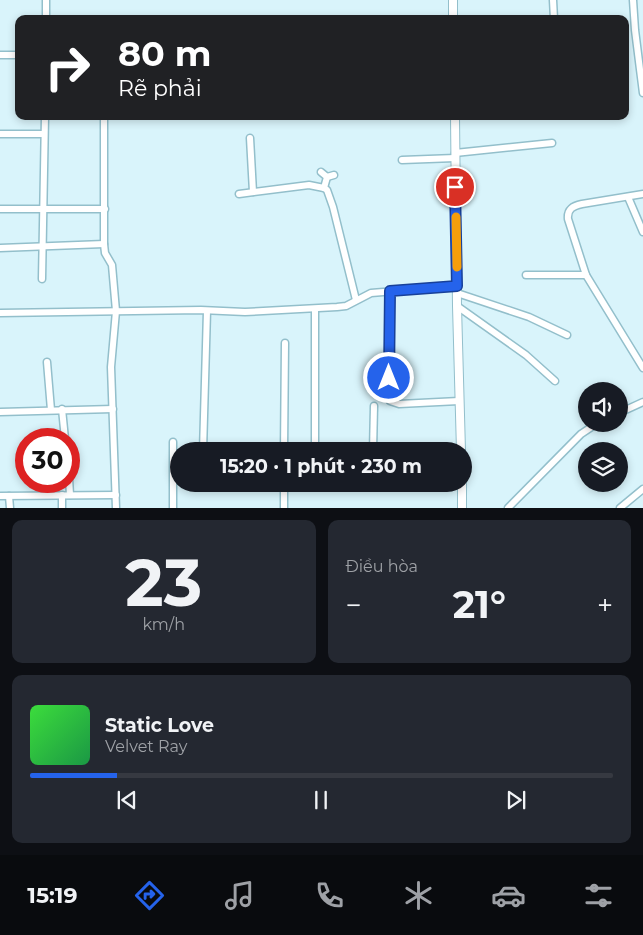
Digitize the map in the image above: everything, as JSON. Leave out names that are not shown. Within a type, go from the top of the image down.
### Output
[{"type":"street","points":[[46,0],[46,15]]},
{"type":"street","points":[[453,0],[453,15]]},
{"type":"street","points":[[553,0],[554,15]]},
{"type":"street","points":[[633,0],[643,94]]},
{"type":"street","points":[[0,55],[15,55]]},
{"type":"street","points":[[42,279],[45,120]]},
{"type":"street","points":[[104,120],[104,244],[105,253],[112,265],[116,311],[111,367],[116,508]]},
{"type":"street","points":[[454,120],[461,442]]},
{"type":"street","points":[[0,134],[44,134]]},
{"type":"street","points":[[250,138],[253,192]]},
{"type":"street","points":[[402,160],[455,156],[552,143]]},
{"type":"street","points":[[324,188],[324,175],[334,175]]},
{"type":"street","points":[[238,194],[309,185],[324,188],[329,193],[356,300]]},
{"type":"street","points":[[643,194],[573,206],[568,213],[568,219],[586,275],[643,368]]},
{"type":"street","points":[[628,197],[643,232]]},
{"type":"street","points":[[0,209],[105,209]]},
{"type":"street","points":[[0,248],[104,244]]},
{"type":"street","points":[[526,275],[586,275]]},
{"type":"street","points":[[0,313],[116,311],[246,312],[315,309],[346,306],[371,293],[457,290],[529,317],[567,335]]},
{"type":"street","points":[[390,291],[390,401],[399,404],[460,401]]},
{"type":"street","points":[[457,306],[526,355],[555,381]]},
{"type":"street","points":[[315,309],[315,442]]},
{"type":"street","points":[[203,442],[207,311]]},
{"type":"street","points":[[284,442],[286,343]]},
{"type":"street","points":[[47,362],[52,410]]},
{"type":"street","points":[[628,409],[643,402]]},
{"type":"street","points":[[373,442],[374,406]]},
{"type":"street","points":[[0,412],[113,409]]},
{"type":"street","points":[[62,410],[64,428]]},
{"type":"street","points":[[508,508],[583,432]]},
{"type":"street","points":[[620,508],[643,489]]},
{"type":"street","points":[[174,508],[175,492]]},
{"type":"street","points":[[284,492],[284,508]]},
{"type":"street","points":[[462,492],[462,508]]},
{"type":"street","points":[[62,495],[62,508]]},
{"type":"street","points":[[0,496],[116,495]]},
{"type":"street","points":[[9,496],[10,508]]},
{"type":"slow traffic","points":[[456,217],[457,267]]},
{"type":"route","points":[[389,378],[390,291],[457,286],[455,187]]}]
